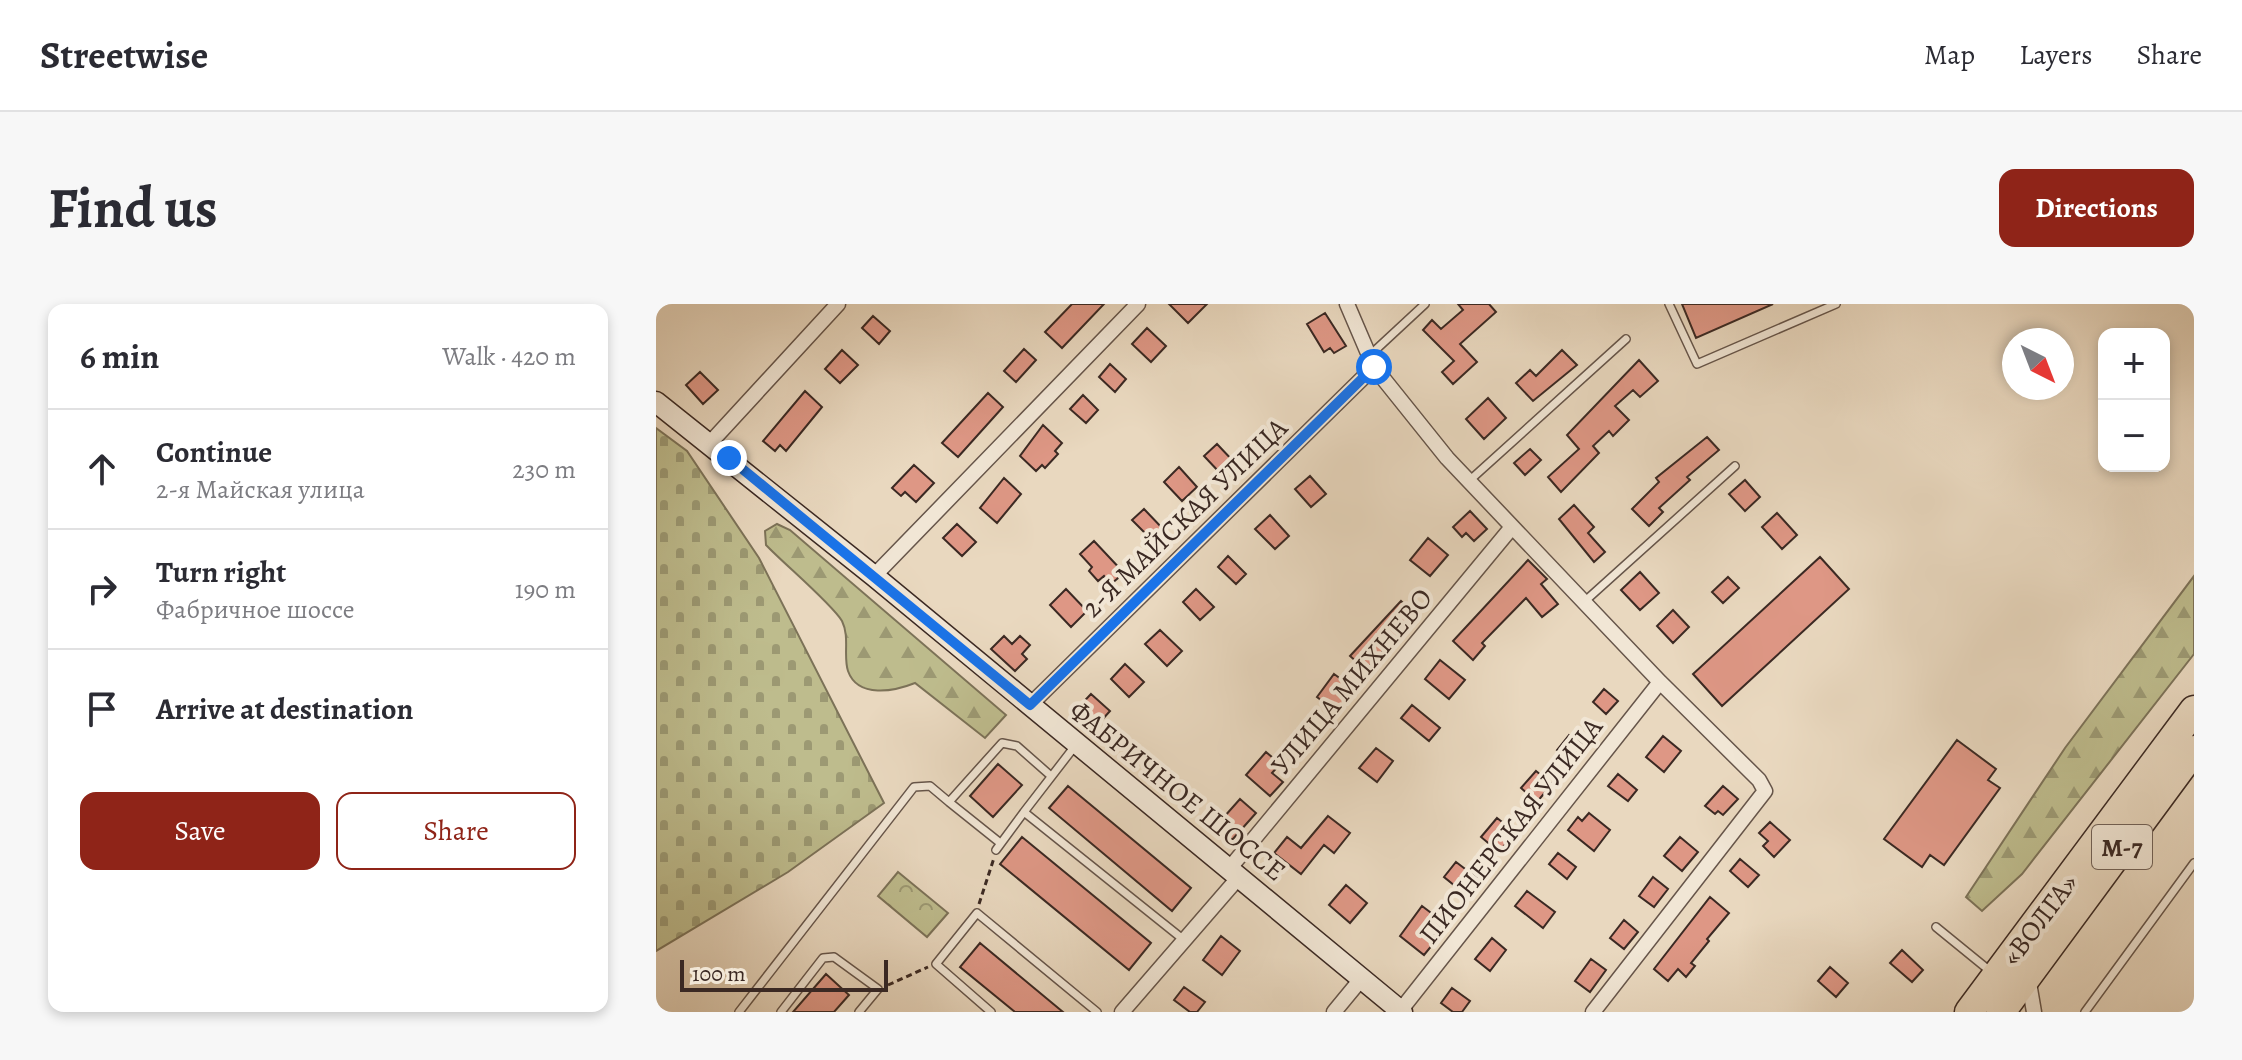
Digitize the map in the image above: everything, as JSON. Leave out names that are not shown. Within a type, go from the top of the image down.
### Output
[{"type":"highway","name":"«ВОЛГА»","points":[[1969,1012],[2194,710]]},
{"type":"highway","name":"«ВОЛГА»","points":[[2001,1012],[2194,750]]},
{"type":"main road","name":"ФАБРИЧНОЕ ШОССЕ","points":[[656,402],[874,576],[1401,1011]]},
{"type":"street","points":[[710,443],[838,304]]},
{"type":"street","points":[[874,576],[1138,304]]},
{"type":"street","points":[[1347,304],[1372,361],[1469,481],[1660,682],[1759,780],[1765,791],[1593,1012]]},
{"type":"street","name":"2-Я МАЙСКАЯ УЛИЦА","points":[[1030,705],[1372,361]]},
{"type":"street","name":"УЛИЦА МИХНЕВО","points":[[1122,1012],[1184,940],[1234,873],[1512,527]]},
{"type":"street","name":"ПИОНЕРСКАЯ УЛИЦА","points":[[1401,1011],[1660,682]]},
{"type":"street","points":[[2028,976],[2034,1012]]},
{"type":"street","points":[[1334,1012],[1362,978]]},
{"type":"lane","points":[[1372,361],[1425,304]]},
{"type":"lane","points":[[1669,304],[1697,364],[1836,304]]},
{"type":"lane","points":[[1469,481],[1626,339]]},
{"type":"lane","points":[[1584,602],[1735,466]]},
{"type":"lane","points":[[949,802],[1002,743],[1017,746],[1051,776]]},
{"type":"lane","points":[[739,1012],[914,787],[930,786],[997,846],[1077,745]]},
{"type":"lane","points":[[1024,812],[1184,940]]},
{"type":"lane","points":[[2085,1012],[2194,863]]},
{"type":"lane","points":[[991,1012],[936,964],[977,913],[1097,1012]]},
{"type":"lane","points":[[1936,927],[1996,976]]},
{"type":"lane","points":[[781,1012],[823,958],[834,957],[878,989],[859,1012]]},
{"type":"path","points":[[977,913],[997,846]]},
{"type":"path","points":[[878,989],[936,964]]},
{"type":"green space","points":[[656,428],[687,451],[759,558],[884,803],[788,872],[656,951]]},
{"type":"green space","points":[[777,524],[790,530],[1006,715],[985,738],[915,683],[878,690],[860,686],[853,680],[848,671],[846,633],[842,621],[766,545],[765,531]]},
{"type":"green space","points":[[2194,576],[2194,654],[2022,874],[1982,911],[1966,897],[2065,748]]},
{"type":"green space","points":[[898,872],[948,913],[927,937],[878,896]]},
{"type":"building","points":[[1072,304],[1104,304],[1062,348],[1045,332]]},
{"type":"building","points":[[1169,304],[1207,304],[1188,323]]},
{"type":"building","points":[[1458,304],[1489,304],[1496,312],[1460,344],[1477,362],[1453,384],[1442,372],[1454,361],[1423,330],[1432,320],[1441,329],[1463,310]]},
{"type":"building","points":[[1682,304],[1773,304],[1696,338]]},
{"type":"building","points":[[1325,313],[1346,346],[1334,353],[1330,348],[1324,352],[1307,324]]},
{"type":"building","points":[[873,316],[890,331],[879,344],[862,328]]},
{"type":"building","points":[[1147,328],[1166,346],[1151,362],[1132,344]]},
{"type":"building","points":[[1024,349],[1036,360],[1016,382],[1004,371]]},
{"type":"building","points":[[842,350],[858,365],[840,383],[825,369]]},
{"type":"building","points":[[1562,350],[1577,365],[1533,401],[1516,383],[1530,370],[1536,376]]},
{"type":"building","points":[[1639,360],[1658,381],[1640,397],[1633,390],[1615,406],[1629,420],[1613,436],[1609,431],[1593,446],[1599,453],[1561,492],[1548,477],[1579,449],[1567,435]]},
{"type":"building","points":[[1110,364],[1126,379],[1115,392],[1099,377]]},
{"type":"building","points":[[700,372],[718,390],[703,404],[686,385]]},
{"type":"building","points":[[805,391],[822,407],[786,451],[780,445],[775,451],[763,441]]},
{"type":"building","points":[[988,393],[1003,407],[958,457],[942,443]]},
{"type":"building","points":[[1083,395],[1098,410],[1086,423],[1070,409]]},
{"type":"building","points":[[1488,398],[1506,418],[1484,439],[1466,419]]},
{"type":"building","points":[[1043,425],[1062,443],[1055,451],[1058,454],[1045,468],[1042,465],[1036,471],[1020,456]]},
{"type":"building","points":[[1707,437],[1719,450],[1687,477],[1690,480],[1659,508],[1663,512],[1649,526],[1632,509],[1659,482],[1656,478]]},
{"type":"building","points":[[1217,444],[1234,462],[1221,474],[1204,456]]},
{"type":"building","points":[[1530,449],[1541,460],[1525,475],[1514,463]]},
{"type":"building","points":[[914,465],[934,483],[916,502],[905,492],[901,496],[892,488]]},
{"type":"building","points":[[1179,467],[1197,487],[1182,501],[1164,482]]},
{"type":"building","points":[[1310,476],[1326,494],[1311,507],[1295,489]]},
{"type":"building","points":[[1004,478],[1021,494],[997,523],[980,508]]},
{"type":"building","points":[[1745,480],[1760,497],[1745,511],[1729,494]]},
{"type":"building","points":[[1574,505],[1594,527],[1588,533],[1605,552],[1594,562],[1559,519]]},
{"type":"building","points":[[1144,509],[1165,531],[1154,542],[1132,520]]},
{"type":"building","points":[[1470,511],[1487,529],[1474,541],[1466,533],[1462,537],[1453,527]]},
{"type":"building","points":[[1777,513],[1797,535],[1782,549],[1762,527]]},
{"type":"building","points":[[1270,515],[1289,536],[1275,549],[1255,529]]},
{"type":"building","points":[[957,524],[976,542],[962,556],[943,538]]},
{"type":"building","points":[[1428,538],[1448,555],[1430,576],[1410,560]]},
{"type":"building","points":[[1094,541],[1124,573],[1111,584],[1104,576],[1098,581],[1089,571],[1092,567],[1080,554]]},
{"type":"building","points":[[1228,556],[1246,574],[1236,584],[1218,567]]},
{"type":"building","points":[[1820,557],[1849,589],[1722,706],[1693,674]]},
{"type":"building","points":[[1528,560],[1547,579],[1541,584],[1558,604],[1542,617],[1526,598],[1482,643],[1485,646],[1473,660],[1453,641]]},
{"type":"building","points":[[1640,572],[1659,593],[1640,610],[1621,590]]},
{"type":"building","points":[[1728,577],[1739,588],[1723,603],[1712,592]]},
{"type":"building","points":[[1066,589],[1087,611],[1071,627],[1050,605]]},
{"type":"building","points":[[1196,589],[1214,607],[1200,620],[1183,602]]},
{"type":"building","points":[[1401,601],[1416,615],[1366,670],[1350,656]]},
{"type":"building","points":[[1673,610],[1689,627],[1673,643],[1657,626]]},
{"type":"building","points":[[1160,630],[1182,651],[1167,666],[1145,644]]},
{"type":"building","points":[[1004,636],[1012,644],[1020,636],[1030,645],[1022,654],[1027,659],[1015,671],[991,649]]},
{"type":"building","points":[[1440,660],[1465,680],[1449,699],[1425,679]]},
{"type":"building","points":[[1125,664],[1144,682],[1129,697],[1111,679]]},
{"type":"building","points":[[1334,674],[1356,690],[1338,713],[1317,697]]},
{"type":"building","points":[[1604,689],[1618,701],[1606,714],[1593,702]]},
{"type":"building","points":[[1091,694],[1110,711],[1092,731],[1073,713]]},
{"type":"building","points":[[1412,705],[1440,728],[1429,741],[1401,718]]},
{"type":"building","points":[[1304,723],[1320,734],[1308,749],[1293,738]]},
{"type":"building","points":[[1569,735],[1583,745],[1570,761],[1557,750]]},
{"type":"building","points":[[1663,736],[1681,751],[1664,772],[1646,757]]},
{"type":"building","points":[[1957,740],[1996,769],[1988,780],[2000,788],[1944,865],[1930,855],[1922,867],[1884,839]]},
{"type":"building","points":[[1376,748],[1393,761],[1377,782],[1359,768]]},
{"type":"building","points":[[1266,752],[1280,764],[1272,773],[1283,782],[1270,796],[1246,775]]},
{"type":"building","points":[[998,764],[1022,785],[993,817],[970,796]]},
{"type":"building","points":[[1536,771],[1552,784],[1537,802],[1521,788]]},
{"type":"building","points":[[1618,774],[1637,790],[1628,801],[1608,786]]},
{"type":"building","points":[[1068,786],[1191,888],[1172,911],[1049,808]]},
{"type":"building","points":[[1723,786],[1738,799],[1723,815],[1718,811],[1715,814],[1705,806]]},
{"type":"building","points":[[1240,799],[1256,813],[1232,840],[1216,826]]},
{"type":"building","points":[[1589,813],[1610,830],[1594,851],[1568,830],[1578,817],[1582,821]]},
{"type":"building","points":[[1328,816],[1350,833],[1334,853],[1324,845],[1301,874],[1274,853],[1287,837],[1301,848]]},
{"type":"building","points":[[1497,818],[1515,832],[1499,852],[1481,837]]},
{"type":"building","points":[[1770,822],[1790,840],[1774,857],[1763,846],[1768,841],[1759,833]]},
{"type":"building","points":[[1022,837],[1151,943],[1129,970],[1000,864]]},
{"type":"building","points":[[1680,837],[1698,852],[1682,871],[1664,856]]},
{"type":"building","points":[[1558,853],[1576,867],[1567,879],[1549,864]]},
{"type":"building","points":[[1740,859],[1759,875],[1748,887],[1730,871]]},
{"type":"building","points":[[1456,862],[1477,878],[1465,894],[1444,877]]},
{"type":"building","points":[[1653,877],[1668,889],[1654,907],[1639,896]]},
{"type":"building","points":[[1346,885],[1367,903],[1350,923],[1329,905]]},
{"type":"building","points":[[1527,891],[1555,912],[1543,928],[1515,906]]},
{"type":"building","points":[[1710,897],[1729,913],[1707,939],[1709,941],[1691,963],[1695,966],[1686,977],[1678,969],[1668,981],[1654,969]]},
{"type":"building","points":[[1422,906],[1443,922],[1433,934],[1438,938],[1424,955],[1400,936]]},
{"type":"building","points":[[1624,920],[1638,932],[1624,949],[1610,938]]},
{"type":"building","points":[[1221,936],[1240,951],[1222,975],[1203,960]]},
{"type":"building","points":[[1492,938],[1506,950],[1490,971],[1475,959]]},
{"type":"building","points":[[980,943],[1063,1012],[1015,1012],[960,967]]},
{"type":"building","points":[[1902,950],[1923,970],[1912,982],[1890,963]]},
{"type":"building","points":[[1591,959],[1606,970],[1590,992],[1575,981]]},
{"type":"building","points":[[1830,967],[1848,983],[1836,997],[1818,981]]},
{"type":"building","points":[[826,974],[849,995],[834,1012],[793,1012]]},
{"type":"building","points":[[1184,987],[1205,1002],[1197,1012],[1190,1012],[1174,1000]]},
{"type":"building","points":[[1452,988],[1470,1001],[1462,1012],[1453,1012],[1441,1003]]},
{"type":"route","points":[[729,458],[1030,705],[1374,367]]}]
